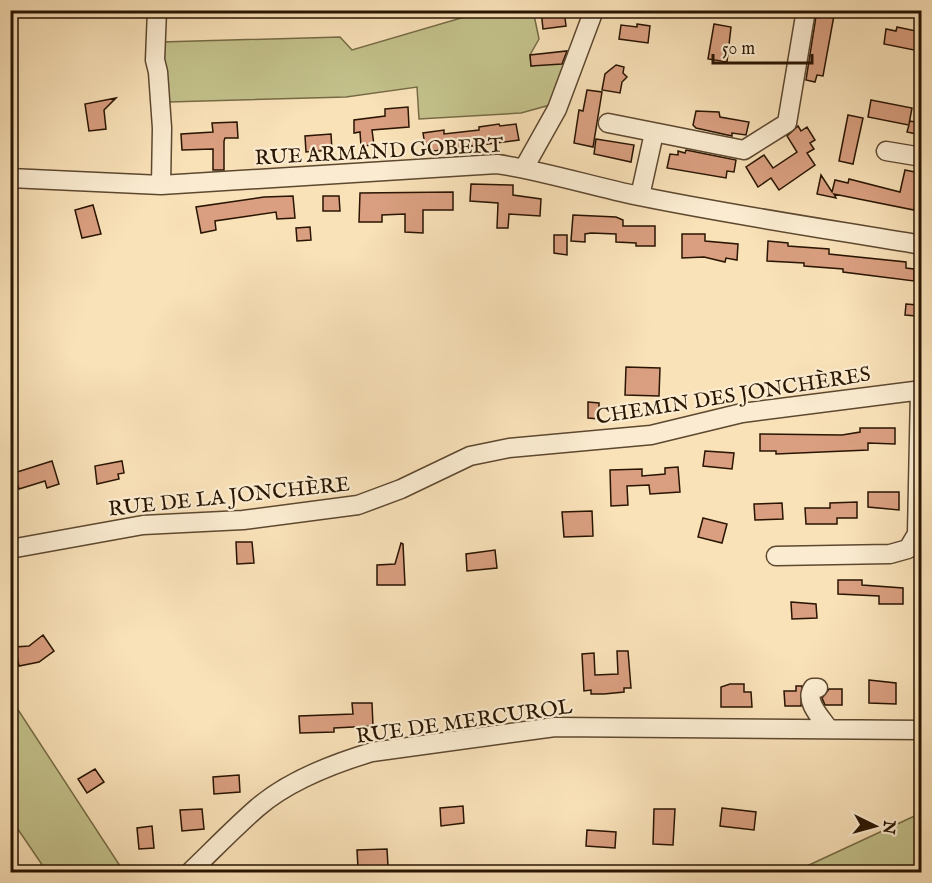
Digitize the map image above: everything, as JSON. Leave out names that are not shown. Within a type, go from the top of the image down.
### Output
[{"type":"street","points":[[156,10],[155,60],[162,128],[162,185]]},
{"type":"street","points":[[524,168],[557,109],[594,10]]},
{"type":"street","points":[[608,123],[744,150],[787,123],[806,10]]},
{"type":"street","points":[[640,196],[654,133]]},
{"type":"street","points":[[886,151],[921,157]]},
{"type":"street","name":"RUE ARMAND GOBERT","points":[[10,178],[162,185],[497,164],[524,168],[544,175],[640,196],[921,245]]},
{"type":"street","points":[[776,556],[890,554],[908,549],[917,534],[921,390]]},
{"type":"street","name":"CHEMIN DES JONCHÈRES","points":[[551,444],[651,435],[742,413],[921,390]]},
{"type":"street","name":"RUE DE LA JONCHÈRE","points":[[10,549],[143,525],[243,520],[358,505],[401,489],[470,456],[509,448],[551,444]]},
{"type":"street","points":[[818,688],[813,688],[810,701],[829,729]]},
{"type":"street","name":"RUE DE MERCUROL","points":[[190,873],[258,807],[297,782],[343,760],[372,752],[555,727],[921,730]]},
{"type":"shaded area","points":[[533,10],[539,39],[530,55],[531,66],[569,59],[550,105],[521,113],[419,119],[417,87],[346,97],[169,102],[161,42],[340,37],[352,50],[485,11]]},
{"type":"shaded area","points":[[10,699],[124,872],[47,872],[11,819]]},
{"type":"shaded area","points":[[921,813],[921,872],[794,872]]},
{"type":"shaded area","points":[[454,868],[609,872],[449,872]]},
{"type":"building","points":[[541,10],[564,10],[566,26],[543,29]]},
{"type":"building","points":[[817,10],[835,10],[823,76],[817,75],[815,82],[806,80]]},
{"type":"building","points":[[637,24],[650,26],[648,43],[619,39],[621,25],[637,27]]},
{"type":"building","points":[[714,24],[731,27],[727,62],[708,59]]},
{"type":"building","points":[[897,27],[921,32],[919,51],[884,44],[886,29],[896,31]]},
{"type":"building","points":[[567,51],[562,64],[531,66],[530,55]]},
{"type":"building","points":[[616,65],[624,67],[623,73],[627,77],[622,82],[620,93],[602,90],[605,74]]},
{"type":"building","points":[[587,90],[602,92],[593,147],[574,143],[579,110],[583,111]]},
{"type":"building","points":[[116,98],[104,110],[106,129],[89,131],[85,104]]},
{"type":"building","points":[[871,100],[912,108],[909,124],[910,121],[921,123],[921,135],[907,132],[909,125],[868,117]]},
{"type":"building","points":[[408,107],[409,127],[372,130],[374,145],[361,146],[360,132],[354,133],[354,120],[385,116],[385,109]]},
{"type":"building","points":[[696,111],[719,112],[720,117],[749,122],[746,135],[732,133],[732,136],[696,128],[693,125]]},
{"type":"building","points":[[848,115],[863,118],[853,164],[839,161]]},
{"type":"building","points":[[237,122],[238,138],[225,138],[224,141],[224,170],[213,170],[213,149],[182,150],[181,134],[213,132],[212,123]]},
{"type":"building","points":[[499,124],[500,126],[516,124],[519,140],[426,152],[423,133],[444,130],[444,134],[479,130],[479,127]]},
{"type":"building","points":[[798,126],[801,131],[807,127],[815,140],[810,143],[814,149],[807,153],[815,165],[779,190],[771,178],[758,187],[746,167],[764,155],[773,168],[797,152],[787,136]]},
{"type":"building","points":[[331,134],[332,150],[306,152],[305,136]]},
{"type":"building","points":[[596,139],[634,145],[631,162],[594,154]]},
{"type":"building","points":[[686,150],[736,160],[734,172],[727,171],[726,178],[667,168],[670,154],[678,155],[678,151],[685,153]]},
{"type":"building","points":[[905,170],[920,173],[914,210],[834,194],[836,198],[817,194],[821,175],[832,192],[835,180],[848,183],[849,179],[900,192]]},
{"type":"building","points":[[471,184],[513,185],[513,195],[541,199],[540,216],[509,214],[508,228],[497,228],[498,203],[470,201]]},
{"type":"building","points":[[453,192],[453,210],[423,210],[423,233],[405,232],[405,214],[382,215],[382,222],[359,222],[360,193]]},
{"type":"building","points":[[293,196],[295,218],[277,219],[276,212],[215,221],[216,230],[201,233],[196,207],[264,197]]},
{"type":"building","points":[[323,196],[339,196],[340,211],[323,211]]},
{"type":"building","points":[[93,205],[101,234],[82,238],[75,210]]},
{"type":"building","points":[[573,215],[616,217],[623,220],[623,226],[655,226],[655,246],[636,246],[636,243],[616,242],[616,234],[591,233],[585,234],[585,242],[571,241]]},
{"type":"building","points":[[310,227],[311,240],[297,241],[296,228]]},
{"type":"building","points":[[682,234],[705,234],[705,241],[738,244],[737,260],[726,258],[725,262],[704,257],[682,258]]},
{"type":"building","points":[[554,235],[567,235],[567,255],[554,253]]},
{"type":"building","points":[[768,241],[788,243],[788,246],[829,249],[829,254],[906,262],[906,268],[914,269],[914,281],[843,272],[843,269],[804,266],[804,263],[767,261]]},
{"type":"building","points":[[906,304],[917,305],[916,316],[905,315]]},
{"type":"building","points":[[626,367],[660,368],[659,396],[625,395]]},
{"type":"building","points":[[588,402],[599,403],[599,419],[588,418]]},
{"type":"building","points":[[860,428],[895,428],[895,444],[868,443],[868,450],[776,454],[776,451],[760,451],[760,434],[842,435],[860,432]]},
{"type":"building","points":[[705,451],[734,453],[732,469],[703,466]]},
{"type":"building","points":[[52,461],[59,484],[47,488],[45,481],[19,489],[14,473]]},
{"type":"building","points":[[122,461],[124,473],[118,474],[119,479],[97,484],[95,466]]},
{"type":"building","points":[[678,467],[680,492],[650,494],[649,485],[627,486],[628,505],[611,506],[610,470],[642,469],[642,476],[665,474],[665,468]]},
{"type":"building","points":[[868,492],[899,492],[899,510],[868,507]]},
{"type":"building","points":[[857,502],[857,518],[837,518],[837,524],[806,524],[805,508],[830,508],[830,503]]},
{"type":"building","points":[[782,503],[783,519],[755,520],[754,504]]},
{"type":"building","points":[[592,511],[593,536],[564,537],[562,512]]},
{"type":"building","points":[[703,518],[727,524],[722,543],[698,537]]},
{"type":"building","points":[[236,542],[252,542],[254,563],[237,564]]},
{"type":"building","points":[[401,543],[403,544],[405,585],[377,585],[377,565],[395,564]]},
{"type":"building","points":[[495,550],[497,568],[467,571],[466,554]]},
{"type":"building","points":[[838,580],[862,580],[862,585],[903,588],[903,604],[879,604],[879,596],[838,594]]},
{"type":"building","points":[[791,602],[816,604],[817,618],[792,619]]},
{"type":"building","points":[[43,635],[54,651],[39,662],[19,666],[15,647],[29,646]]},
{"type":"building","points":[[617,651],[628,651],[631,688],[624,688],[624,692],[604,694],[591,694],[591,690],[584,691],[582,654],[594,653],[595,675],[618,674]]},
{"type":"building","points":[[869,680],[896,683],[896,704],[869,703]]},
{"type":"building","points":[[730,684],[744,684],[744,692],[751,692],[752,707],[721,707],[721,687]]},
{"type":"building","points":[[796,686],[802,686],[801,706],[785,706],[784,691],[796,691]]},
{"type":"building","points":[[829,689],[842,689],[842,705],[825,705],[822,698]]},
{"type":"building","points":[[352,703],[372,703],[373,726],[334,728],[334,732],[300,733],[299,716],[353,714]]},
{"type":"building","points":[[95,769],[104,782],[87,793],[78,779]]},
{"type":"building","points":[[239,775],[240,792],[214,794],[213,777]]},
{"type":"building","points":[[463,806],[464,823],[441,826],[440,808]]},
{"type":"building","points":[[722,808],[756,812],[754,830],[720,826]]},
{"type":"building","points":[[202,809],[204,829],[182,831],[180,810]]},
{"type":"building","points":[[654,809],[675,809],[673,845],[653,844]]},
{"type":"building","points":[[152,826],[154,848],[139,849],[137,828]]},
{"type":"building","points":[[587,830],[616,832],[615,848],[586,846]]},
{"type":"building","points":[[387,849],[388,866],[358,868],[357,850]]}]
